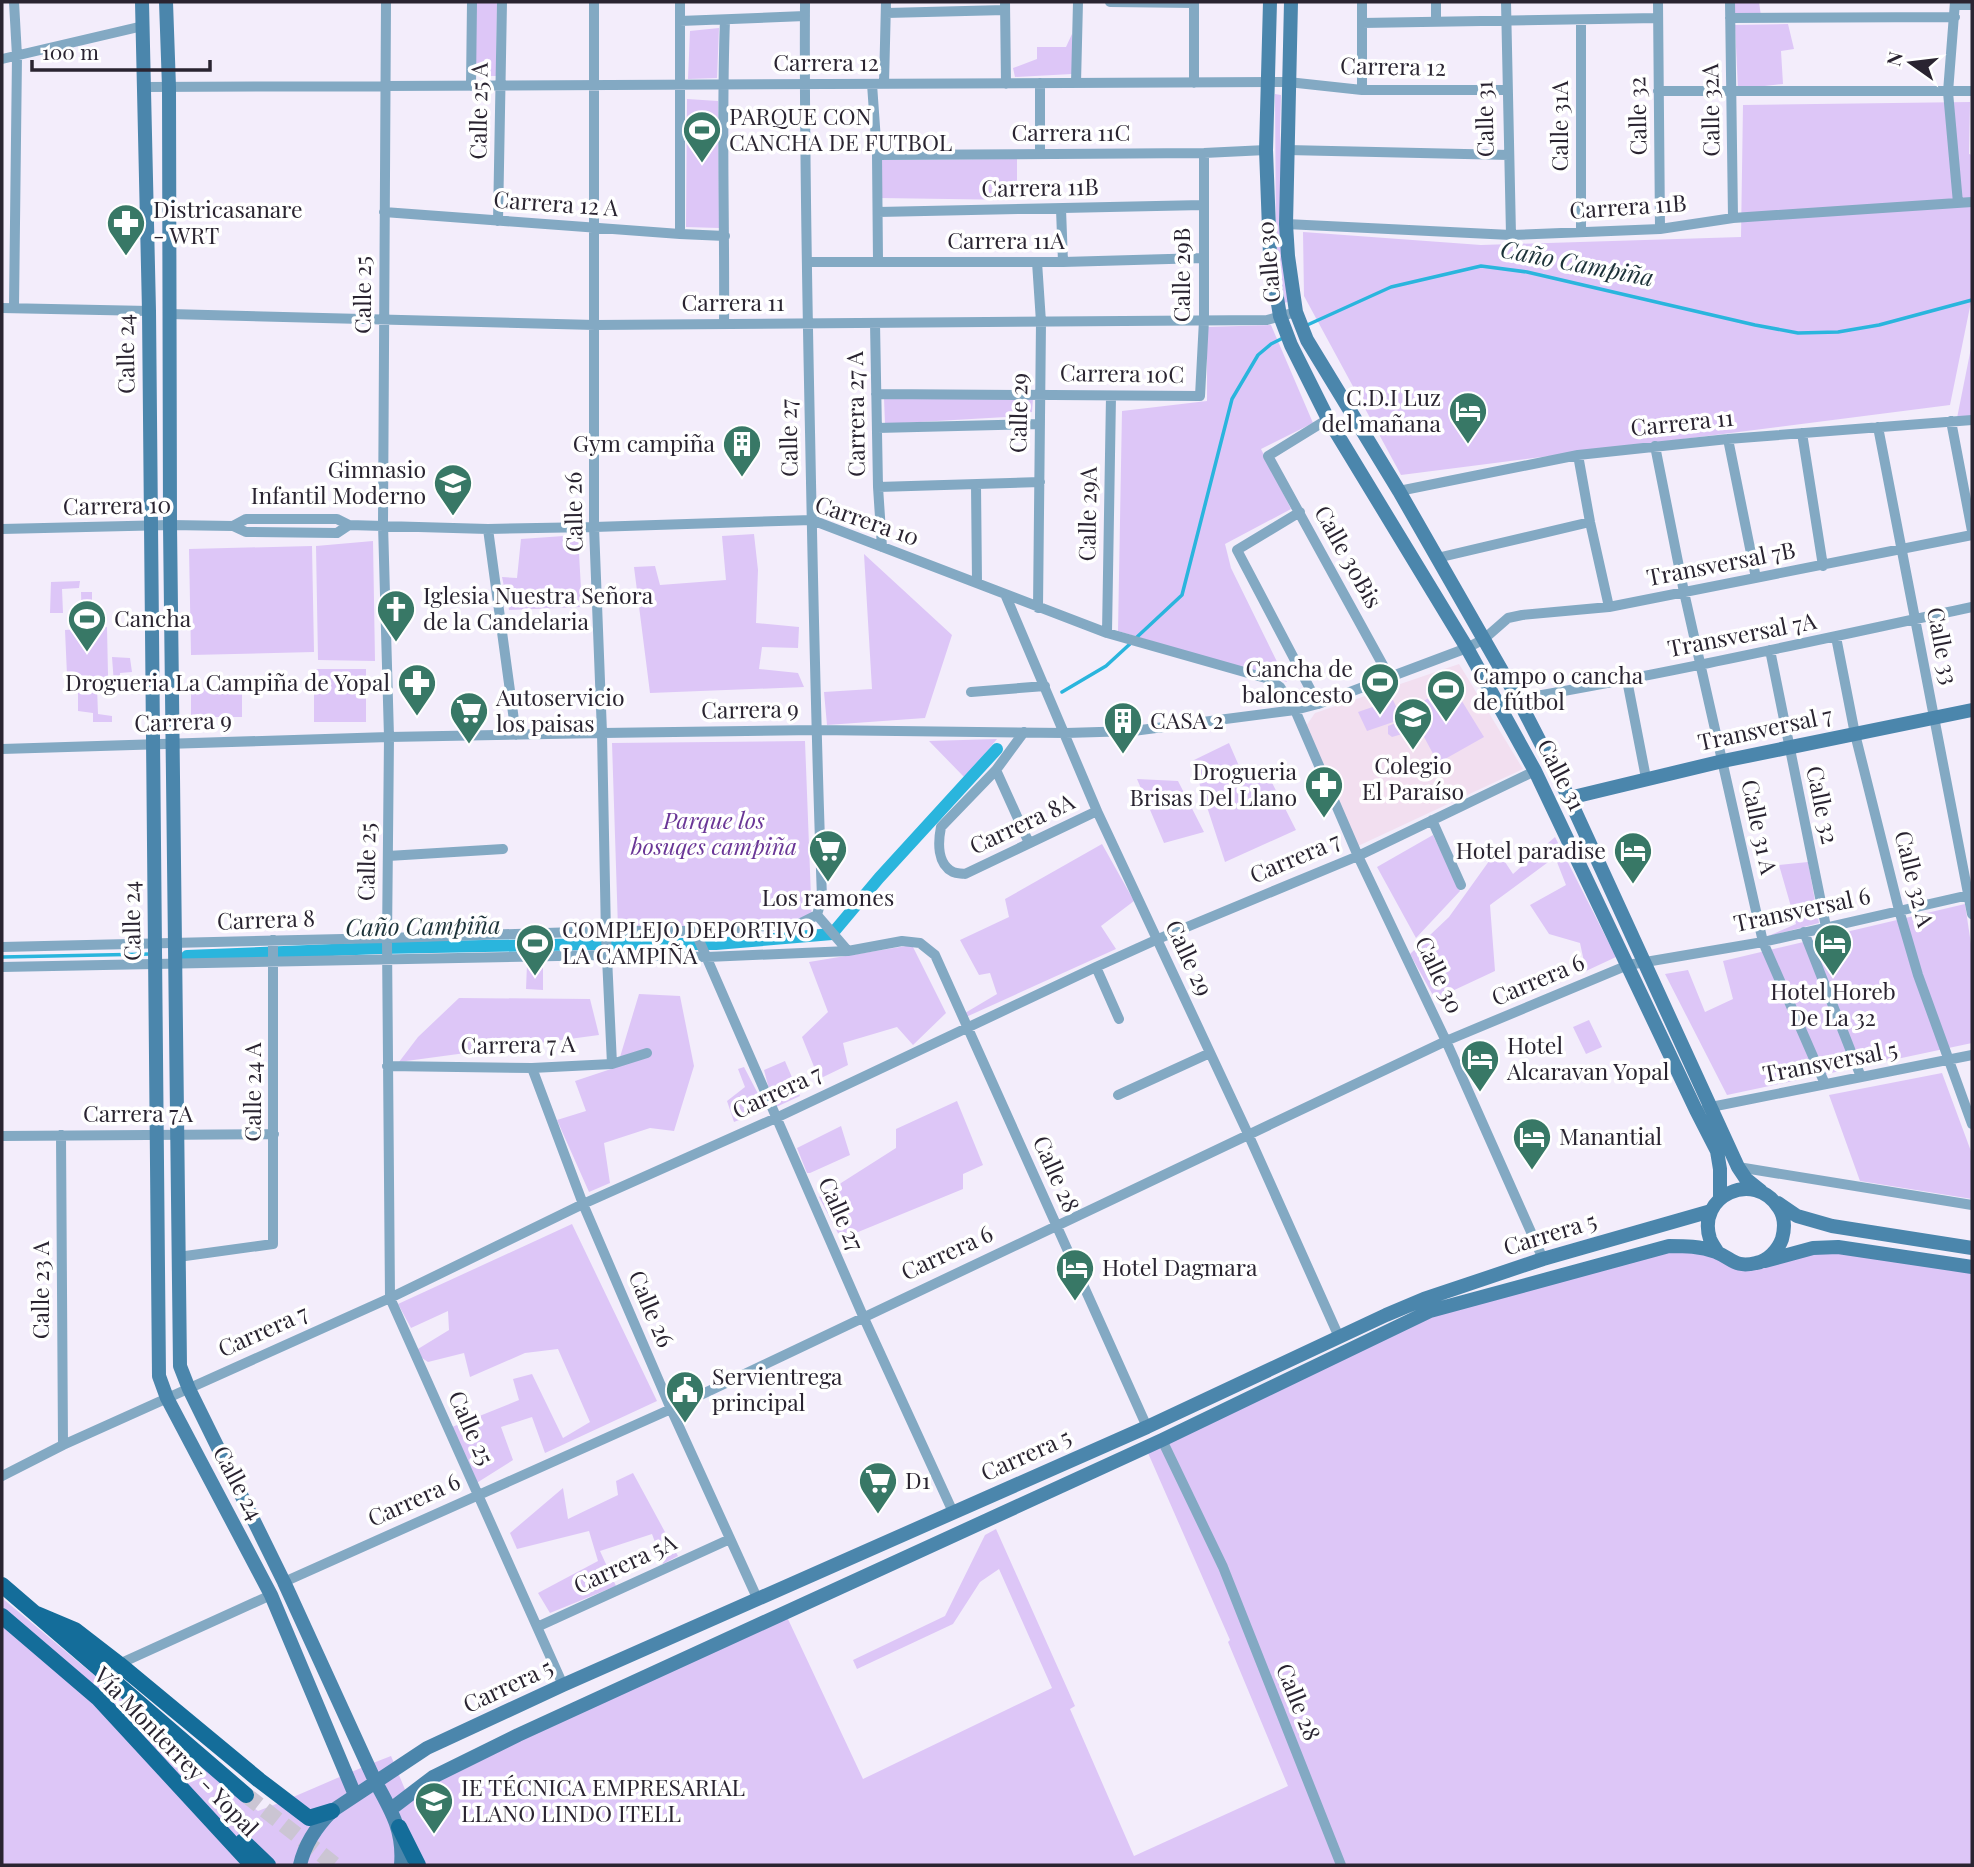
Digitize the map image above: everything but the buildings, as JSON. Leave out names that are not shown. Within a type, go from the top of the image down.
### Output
[{"type":"main road","name":"Calle 24","points":[[142,2],[149,311],[159,1376],[167,1398],[271,1595],[355,1795]]},
{"type":"main road","name":"Calle 24","points":[[166,2],[169,87],[170,525],[180,1366],[284,1582],[374,1781],[399,1827]]},
{"type":"main road","name":"Calle 30","points":[[1270,2],[1266,150],[1270,255],[1280,316]]},
{"type":"main road","name":"Calle 30","points":[[1292,2],[1286,224],[1287,256],[1296,312],[1307,340],[1399,491]]},
{"type":"main road","name":"Calle 31","points":[[1280,316],[1291,345],[1328,419],[1467,648],[1535,771],[1717,1151],[1720,1169],[1716,1205]]},
{"type":"main road","name":"Calle 31","points":[[1399,491],[1518,699],[1569,798],[1738,1167],[1746,1179],[1768,1196]]},
{"type":"main road","name":"Transversal 7","points":[[1569,798],[1723,761],[1972,710]]},
{"type":"main road","points":[[1535,771],[1569,798]]},
{"type":"main road","points":[[1972,1248],[1832,1226],[1797,1216],[1768,1196],[1747,1188],[1733,1191],[1716,1205],[1708,1226],[1710,1240],[1718,1253],[1731,1262],[1745,1265],[1813,1248],[1838,1247],[1972,1266]]},
{"type":"main road","points":[[1760,1263],[1772,1255],[1781,1242],[1784,1228],[1782,1213],[1768,1196]]},
{"type":"main road","name":"Carrera 5","points":[[300,1865],[310,1839],[319,1824],[332,1811],[427,1748],[1147,1427],[1424,1299],[1716,1205]]},
{"type":"main road","name":"Carrera 5","points":[[391,1809],[433,1777],[518,1735],[1162,1440],[1430,1311],[1669,1246],[1692,1245],[1718,1253]]},
{"type":"main road","name":"Vía Monterrey - Yopal","points":[[2,1585],[246,1795]]},
{"type":"main road","points":[[37,1614],[75,1630],[309,1818],[332,1811]]},
{"type":"main road","name":"Vía Monterrey - Yopal","points":[[2,1616],[99,1699],[252,1865]]},
{"type":"main road","points":[[99,1699],[268,1865]]},
{"type":"main road","points":[[399,1827],[401,1865]]},
{"type":"main road","points":[[399,1827],[418,1865]]},
{"type":"street","points":[[14,2],[17,56],[14,307]]},
{"type":"street","name":"Calle 25","points":[[386,2],[383,524],[389,737],[387,1066],[390,1298],[564,1685]]},
{"type":"street","name":"Calle 25 A","points":[[471,86],[472,2]]},
{"type":"street","name":"Calle 25 A","points":[[498,221],[502,2]]},
{"type":"street","name":"Calle 26","points":[[594,2],[594,527],[612,1064]]},
{"type":"street","points":[[680,2],[680,234]]},
{"type":"street","name":"Calle 27","points":[[805,2],[808,324],[822,897],[817,915]]},
{"type":"street","points":[[1076,83],[1078,2]]},
{"type":"street","points":[[1110,2],[1194,2],[1194,83]]},
{"type":"street","points":[[1362,2],[1362,90]]},
{"type":"street","points":[[1436,2],[1436,22]]},
{"type":"street","name":"Calle 31","points":[[1506,2],[1510,235]]},
{"type":"street","name":"Calle 32","points":[[1658,2],[1660,229]]},
{"type":"street","name":"Calle 32A","points":[[1730,2],[1733,218]]},
{"type":"street","points":[[1958,203],[1948,92],[1955,3],[1972,5]]},
{"type":"street","points":[[884,84],[886,7],[1005,6],[1006,83]]},
{"type":"street","points":[[680,21],[805,16]]},
{"type":"street","points":[[1730,19],[1955,17]]},
{"type":"street","points":[[1362,23],[1658,18]]},
{"type":"street","points":[[723,324],[725,20]]},
{"type":"street","name":"Calle 31A","points":[[1581,20],[1581,232]]},
{"type":"street","points":[[2,59],[142,26]]},
{"type":"street","name":"Carrera 12","points":[[144,87],[1288,82],[1362,90],[1508,90]]},
{"type":"street","points":[[1040,83],[1040,154]]},
{"type":"street","points":[[872,84],[877,155],[878,261]]},
{"type":"street","points":[[1658,91],[1972,91]]},
{"type":"street","name":"Carrera 11C","points":[[877,155],[1204,153],[1266,150]]},
{"type":"street","points":[[1287,150],[1508,155]]},
{"type":"street","name":"Calle 29B","points":[[1200,396],[1204,320],[1204,153]]},
{"type":"street","name":"Carrera 11B","points":[[1286,224],[1510,235],[1660,229],[1733,218],[1972,202]]},
{"type":"street","name":"Carrera 11B","points":[[878,212],[1203,205]]},
{"type":"street","points":[[1061,209],[1063,262]]},
{"type":"street","name":"Carrera 12 A","points":[[384,212],[725,236]]},
{"type":"street","name":"Carrera 11A","points":[[807,262],[1063,262],[1204,258]]},
{"type":"street","name":"Calle 29","points":[[1037,262],[1041,322],[1038,607]]},
{"type":"street","points":[[2,307],[149,311]]},
{"type":"street","name":"Carrera 11","points":[[169,314],[595,326],[1267,320],[1296,312]]},
{"type":"street","name":"Carrera 27 A","points":[[875,323],[878,487],[882,547]]},
{"type":"street","name":"Carrera 10C","points":[[876,394],[1200,396]]},
{"type":"street","name":"Calle 29A","points":[[1107,633],[1111,396]]},
{"type":"street","name":"Calle 30Bis","points":[[1328,419],[1268,456],[1390,678]]},
{"type":"street","name":"Carrera 11","points":[[1399,491],[1578,455],[1728,439],[1972,420]]},
{"type":"street","points":[[1951,421],[1972,533]]},
{"type":"street","points":[[877,428],[1040,424]]},
{"type":"street","name":"Calle 33","points":[[1878,427],[1972,915]]},
{"type":"street","points":[[1802,433],[1823,566]]},
{"type":"street","points":[[1728,439],[1756,578]]},
{"type":"street","name":"Calle 31 A","points":[[1656,446],[1684,592],[1763,942],[1825,1084]]},
{"type":"street","points":[[1578,455],[1609,607]]},
{"type":"street","points":[[878,487],[1040,482]]},
{"type":"street","points":[[976,485],[976,582]]},
{"type":"street","points":[[1300,512],[1237,550],[1318,704]]},
{"type":"street","name":"Carrera 10","points":[[2,529],[170,525],[233,526],[246,532],[337,533],[349,525],[383,524],[488,528],[812,520],[1107,633],[1269,680],[1280,687],[1295,710]]},
{"type":"street","points":[[1437,558],[1590,523]]},
{"type":"street","points":[[488,528],[516,734]]},
{"type":"street","name":"Transversal 7B","points":[[1484,639],[1508,618],[1609,607],[1823,566],[1972,533]]},
{"type":"street","name":"Calle 29","points":[[1005,594],[1097,811],[1249,1136],[1339,1337]]},
{"type":"street","name":"Transversal 7A","points":[[1518,699],[1627,680],[1972,607]]},
{"type":"street","name":"Calle 32 A","points":[[1836,637],[1855,734],[1917,975],[1972,1125]]},
{"type":"street","name":"Carrera 9","points":[[2,749],[516,734],[816,730],[1066,733],[1133,731],[1295,710],[1318,704],[1467,648],[1484,639]]},
{"type":"street","name":"Calle 32","points":[[1770,650],[1826,927]]},
{"type":"street","points":[[1627,680],[1646,778]]},
{"type":"street","points":[[971,692],[1045,687]]},
{"type":"street","name":"Calle 30","points":[[1295,710],[1358,856],[1446,1041],[1544,1259]]},
{"type":"street","points":[[1024,732],[996,771],[1029,843]]},
{"type":"street","name":"Carrera 8A","points":[[996,771],[941,827],[938,840],[942,861],[953,872],[965,874],[1097,811]]},
{"type":"street","name":"Carrera 7","points":[[2,1476],[63,1445],[390,1298],[583,1204],[776,1118],[1096,967],[1358,856],[1535,771]]},
{"type":"street","points":[[1432,820],[1461,885]]},
{"type":"street","points":[[388,856],[503,849]]},
{"type":"street","name":"Transversal 6","points":[[1628,965],[1763,942],[1969,895]]},
{"type":"street","points":[[817,915],[848,951]]},
{"type":"street","name":"Carrera 8","points":[[2,967],[176,963],[387,940],[606,934],[697,935],[799,924],[817,915]]},
{"type":"street","points":[[1804,932],[1861,1077]]},
{"type":"street","name":"Calle 27","points":[[697,935],[863,1317],[953,1512]]},
{"type":"street","name":"Carrera 8","points":[[2,947],[176,944],[387,956],[848,951],[902,941],[920,943]]},
{"type":"street","name":"Calle 28","points":[[920,943],[935,955],[1147,1427]]},
{"type":"street","name":"Calle 24 A","points":[[178,1257],[273,1244],[273,951]]},
{"type":"street","name":"Carrera 6","points":[[284,1582],[671,1409],[1446,1041],[1628,965]]},
{"type":"street","points":[[1096,967],[1119,1018]]},
{"type":"street","points":[[1118,1095],[1210,1052]]},
{"type":"street","name":"Carrera 7 A","points":[[387,1066],[532,1068],[612,1064],[647,1053]]},
{"type":"street","name":"Transversal 5","points":[[1696,1110],[1972,1055]]},
{"type":"street","name":"Calle 26","points":[[532,1068],[583,1204],[671,1409],[758,1600]]},
{"type":"street","name":"Carrera 7A","points":[[2,1136],[274,1134]]},
{"type":"street","name":"Calle 23 A","points":[[61,1135],[63,1445]]},
{"type":"street","points":[[1738,1167],[1972,1205]]},
{"type":"street","name":"Calle 28","points":[[1162,1440],[1223,1567],[1341,1865]]},
{"type":"street","name":"Carrera 5A","points":[[537,1627],[730,1539]]},
{"type":"street","points":[[119,1664],[271,1595]]},
{"type":"shaded area","name":"Colegio El Paraíso","points":[[1459,664],[1523,769],[1358,846],[1304,729],[1315,713]]},
{"type":"green space","points":[[476,2],[497,2],[496,76],[475,76]]},
{"type":"green space","points":[[1759,2],[1761,16],[1735,17],[1735,3]]},
{"type":"green space","points":[[1788,24],[1794,49],[1781,51],[1783,84],[1738,89],[1735,25]]},
{"type":"green space","points":[[719,28],[717,78],[688,79],[690,31]]},
{"type":"green space","points":[[1072,34],[1072,74],[1015,77],[1013,68],[1037,59],[1037,47],[1066,47]]},
{"type":"green space","points":[[1275,94],[1281,95],[1280,132],[1288,302],[1284,303],[1276,243]]},
{"type":"green space","name":"PARQUE CON CANCHA DE FUTBOL","points":[[687,99],[718,101],[719,228],[686,227]]},
{"type":"green space","points":[[1970,102],[1972,297],[1950,405],[1401,475],[1304,296],[1303,232],[1481,245],[1741,237],[1743,105]]},
{"type":"green space","points":[[1017,159],[1017,200],[880,198],[879,160]]},
{"type":"green space","points":[[1271,325],[1313,423],[1261,449],[1291,509],[1225,544],[1231,568],[1287,682],[1118,631],[1122,411],[1207,401],[1207,327]]},
{"type":"green space","points":[[1972,343],[1972,417],[1957,418]]},
{"type":"green space","points":[[884,398],[1033,398],[1032,412],[1006,417],[885,424]]},
{"type":"green space","points":[[754,534],[758,570],[756,623],[799,627],[798,648],[762,647],[759,669],[798,673],[804,687],[650,693],[634,567],[655,566],[660,585],[726,580],[722,536]]},
{"type":"green space","points":[[578,535],[582,607],[509,610],[502,577],[517,578],[521,539]]},
{"type":"green space","points":[[373,541],[375,661],[318,660],[316,546]]},
{"type":"green space","points":[[312,546],[314,652],[191,655],[189,549]]},
{"type":"green space","points":[[864,554],[952,635],[925,718],[827,725],[824,692],[872,689]]},
{"type":"green space","points":[[80,581],[79,588],[62,589],[63,613],[50,613],[51,582]]},
{"type":"green space","points":[[81,592],[92,592],[92,611],[106,613],[107,623],[82,624]]},
{"type":"green space","name":"Cancha","points":[[107,627],[108,675],[111,686],[97,687],[98,714],[112,716],[112,722],[93,722],[93,713],[78,711],[78,675],[67,675],[65,630]]},
{"type":"green space","points":[[112,657],[130,658],[132,672],[120,673],[120,685],[114,684]]},
{"type":"green space","points":[[314,669],[366,669],[366,722],[314,722]]},
{"type":"green space","name":"Campo o cancha de fútbol","points":[[1452,685],[1484,737],[1438,763],[1409,709]]},
{"type":"green space","points":[[242,687],[242,717],[191,717],[191,688]]},
{"type":"green space","name":"Cancha de baloncesto","points":[[1393,700],[1402,719],[1367,731],[1358,712]]},
{"type":"green space","points":[[1409,718],[1416,730],[1392,737],[1388,734],[1388,726]]},
{"type":"green space","points":[[997,739],[965,778],[929,741]]},
{"type":"green space","name":"Parque los bosuqes campiña","points":[[805,741],[812,923],[618,928],[612,743]]},
{"type":"green space","points":[[1229,743],[1246,782],[1266,771],[1296,830],[1225,862],[1192,761]]},
{"type":"green space","points":[[1137,779],[1178,781],[1204,832],[1164,843]]},
{"type":"green space","points":[[1433,835],[1460,891],[1416,938],[1377,867]]},
{"type":"green space","points":[[1555,837],[1616,957],[1586,971],[1580,943],[1549,934],[1530,905],[1566,885],[1555,857],[1490,905],[1495,971],[1435,999],[1410,954],[1449,917],[1497,850],[1513,874]]},
{"type":"green space","points":[[1102,844],[1134,901],[1101,926],[1116,949],[966,1017],[965,1013],[997,994],[990,973],[979,975],[960,940],[1009,917],[1005,899]]},
{"type":"green space","points":[[1808,862],[1819,923],[1766,937],[1796,924],[1779,865]]},
{"type":"green space","points":[[1965,904],[1972,951],[1972,1043],[1727,1095],[1665,974],[1688,970],[1705,1012],[1733,999],[1723,961]]},
{"type":"green space","points":[[912,945],[946,1013],[913,1045],[897,1027],[843,1043],[848,1065],[819,1079],[802,1037],[828,1012],[809,962]]},
{"type":"green space","name":"COMPLEJO DEPORTIVO LA CAMPIÑA","points":[[527,964],[543,965],[543,990],[526,989]]},
{"type":"green space","points":[[639,994],[680,996],[694,1066],[674,1131],[650,1128],[604,1143],[610,1183],[589,1192],[557,1120],[586,1111],[575,1081],[617,1067]]},
{"type":"green space","points":[[459,998],[590,999],[599,1035],[399,1062],[418,1037]]},
{"type":"green space","points":[[1589,1020],[1602,1047],[1586,1054],[1573,1027]]},
{"type":"green space","points":[[785,1061],[800,1096],[774,1108],[764,1070]]},
{"type":"green space","points":[[744,1067],[766,1109],[734,1122],[727,1101],[745,1087],[738,1069]]},
{"type":"green space","points":[[1942,1073],[1972,1154],[1972,1199],[1860,1181],[1829,1095]]},
{"type":"green space","points":[[957,1101],[983,1165],[963,1174],[963,1189],[841,1239],[819,1197],[896,1148],[896,1129]]},
{"type":"green space","points":[[841,1126],[850,1155],[807,1173],[797,1148]]},
{"type":"green space","points":[[572,1224],[657,1401],[545,1453],[532,1417],[501,1427],[513,1460],[475,1484],[452,1427],[519,1400],[513,1379],[532,1374],[563,1438],[590,1422],[558,1349],[525,1353],[470,1377],[464,1353],[428,1362],[413,1352],[449,1330],[448,1311],[411,1328],[398,1304]]},
{"type":"green space","points":[[1669,1250],[1716,1256],[1727,1264],[1837,1252],[1972,1272],[1972,1865],[2,1865],[2,1598],[258,1811],[391,1756],[409,1799],[436,1780],[787,1617],[863,1779],[1052,1688],[999,1569],[980,1582],[953,1624],[857,1669],[853,1660],[945,1616],[985,1535],[996,1529],[1075,1706],[1070,1709],[1134,1856],[1288,1786],[1228,1642],[1230,1640],[1148,1453],[1433,1315]]},
{"type":"green space","points":[[633,1473],[678,1556],[663,1564],[652,1534],[600,1551],[616,1586],[550,1613],[538,1593],[598,1561],[589,1531],[517,1549],[510,1533],[563,1488],[568,1519],[618,1495],[616,1481]]},
{"type":"waterway","name":"Caño Campiña","points":[[1305,326],[1391,287],[1481,266],[1527,272],[1798,333],[1838,332],[1879,325],[1972,300]]},
{"type":"waterway","name":"Caño Campiña","points":[[1137,637],[1182,595],[1232,399],[1258,355],[1283,338]]},
{"type":"waterway","name":"Caño Campiña","points":[[1062,692],[1106,666],[1131,643]]},
{"type":"waterway","name":"Caño Campiña","points":[[187,956],[380,948],[716,944],[832,934],[879,878],[997,749]]},
{"type":"waterway","points":[[2,957],[150,954]]},
{"type":"tunnel","points":[[246,1795],[335,1865]]},
{"type":"place","name":"PARQUE CON CANCHA DE FUTBOL","points":[[702,164]]},
{"type":"place","name":"Districasanare - WRT","points":[[126,257]]},
{"type":"place","name":"C.D.I Luz del mañana","points":[[1468,445]]},
{"type":"place","name":"Gym campiña","points":[[742,478]]},
{"type":"place","name":"Gimnasio Infantil Moderno","points":[[453,517]]},
{"type":"place","name":"Iglesia Nuestra Señora de la Candelaria","points":[[396,643]]},
{"type":"place","name":"Cancha","points":[[87,653]]},
{"type":"place","name":"Cancha de baloncesto","points":[[1380,716]]},
{"type":"place","name":"Drogueria La Campiña de Yopal","points":[[417,717]]},
{"type":"place","name":"Campo o cancha de fútbol","points":[[1446,723]]},
{"type":"place","name":"Autoservicio los paisas","points":[[469,745]]},
{"type":"place","name":"Colegio El Paraíso","points":[[1413,751]]},
{"type":"place","name":"CASA 2","points":[[1123,755]]},
{"type":"place","name":"Drogueria Brisas Del Llano","points":[[1324,819]]},
{"type":"place","name":"Los ramones","points":[[828,883]]},
{"type":"place","name":"Hotel paradise","points":[[1633,885]]},
{"type":"place","name":"COMPLEJO DEPORTIVO LA CAMPIÑA","points":[[535,977]]},
{"type":"place","name":"Hotel Horeb De La 32","points":[[1833,977]]},
{"type":"place","name":"Hotel Alcaravan Yopal","points":[[1480,1093]]},
{"type":"place","name":"Manantial","points":[[1532,1171]]},
{"type":"place","name":"Hotel Dagmara","points":[[1075,1302]]},
{"type":"place","name":"Servientrega principal","points":[[685,1424]]},
{"type":"place","name":"D1","points":[[878,1515]]},
{"type":"place","name":"IE TÉCNICA EMPRESARIAL LLANO LINDO ITELL","points":[[434,1835]]}]
